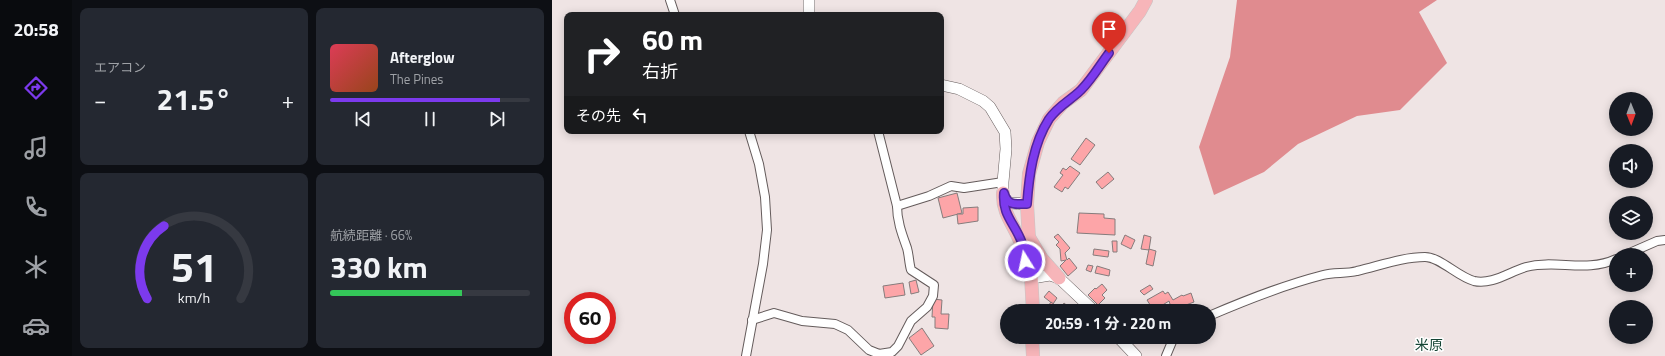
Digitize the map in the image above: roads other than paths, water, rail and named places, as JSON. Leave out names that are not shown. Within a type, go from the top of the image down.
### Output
[{"type":"main road","points":[[1033,304],[1027,204],[1029,174],[1038,142],[1049,119],[1063,104],[1081,90],[1146,0]]},
{"type":"main road","points":[[1003,188],[1004,211],[1022,243],[1025,261],[1032,283]]},
{"type":"main road","points":[[1028,233],[1042,259],[1059,278]]},
{"type":"main road","points":[[1032,344],[1033,356]]},
{"type":"street","points":[[670,0],[674,12]]},
{"type":"street","points":[[809,0],[809,12]]},
{"type":"street","points":[[944,86],[959,89],[983,101],[990,107],[1005,132],[1006,163],[1003,188],[1006,201],[1011,203],[1027,204]]},
{"type":"street","points":[[746,356],[763,264],[767,230],[765,197],[759,164],[750,134]]},
{"type":"street","points":[[752,320],[774,313],[802,321],[835,324],[848,330],[869,350],[879,354],[892,352],[898,346],[911,321],[927,307],[933,296],[934,285],[910,270],[907,249],[902,240],[897,206],[879,134]]},
{"type":"street","points":[[897,206],[929,196],[951,186],[964,188],[1003,188]]},
{"type":"street","points":[[1641,248],[1657,241],[1665,240]]},
{"type":"street","points":[[1216,313],[1293,283],[1326,274],[1354,272],[1409,258],[1427,257],[1447,266],[1466,278],[1475,281],[1491,280],[1527,267],[1543,265],[1596,266],[1609,261]]},
{"type":"street","points":[[1032,283],[1050,275],[1059,278],[1087,304]]},
{"type":"street","points":[[1125,344],[1136,356]]},
{"type":"street","points":[[1166,356],[1171,344]]},
{"type":"district","name":"米原","points":[[1429,344]]}]
